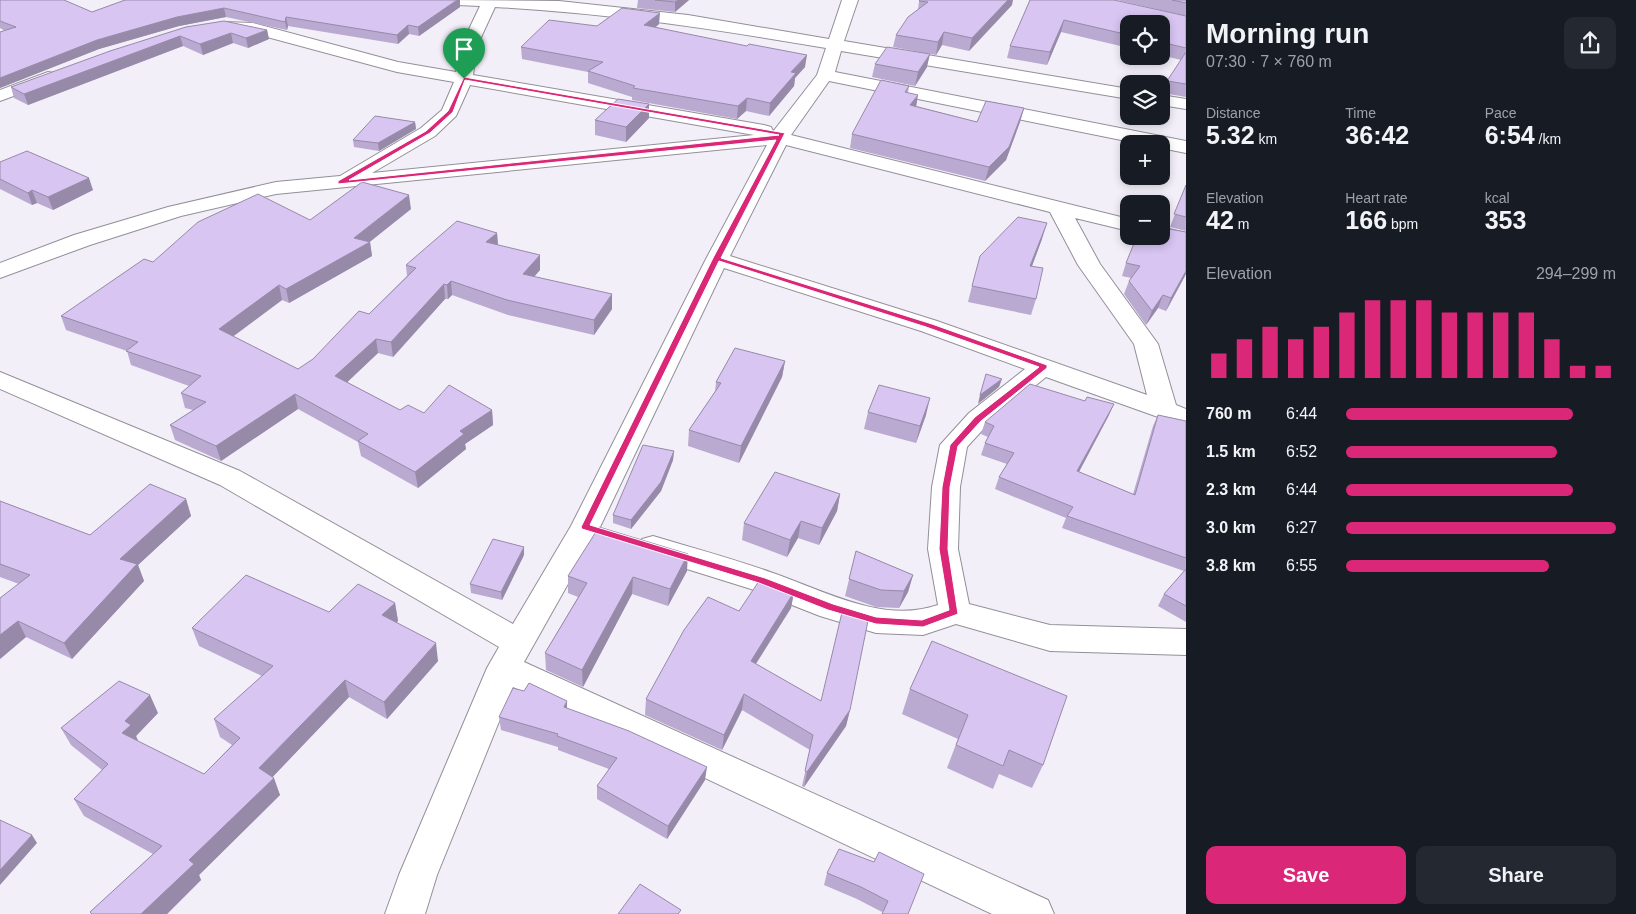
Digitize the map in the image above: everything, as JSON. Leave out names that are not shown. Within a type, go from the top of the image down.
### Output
[{"type":"street","points":[[457,0],[559,6],[688,20],[1120,93]]},
{"type":"street","points":[[406,914],[418,875],[511,656],[607,534],[717,258],[781,136],[826,75],[834,45],[850,0]]},
{"type":"street","points":[[340,182],[428,132],[450,112],[464,79],[469,46],[487,1]]},
{"type":"street","points":[[217,26],[253,28],[397,66],[781,136],[1120,223]]},
{"type":"street","points":[[0,96],[61,72]]},
{"type":"street","points":[[826,75],[1186,146]]},
{"type":"street","points":[[1170,101],[1186,104]]},
{"type":"street","points":[[0,271],[82,240],[175,211],[276,188],[781,136]]},
{"type":"street","points":[[1059,208],[1089,265],[1146,344],[1164,409]]},
{"type":"street","points":[[1170,235],[1186,239]]},
{"type":"street","points":[[717,258],[929,326],[1186,418]]},
{"type":"street","points":[[954,612],[943,549],[946,487],[954,445],[978,419],[1044,366]]},
{"type":"street","points":[[0,380],[230,478],[511,656],[809,808],[1034,914]]},
{"type":"street","points":[[607,534],[762,581],[831,607],[876,620],[923,624],[954,612],[1050,638],[1186,642]]},
{"type":"building","points":[[0,0],[64,0],[92,12],[125,0],[457,0],[418,27],[408,25],[397,35],[286,17],[285,22],[224,8],[177,17],[97,40],[0,78],[0,32],[16,27],[0,21]]},
{"type":"building","points":[[655,0],[678,0],[675,2]]},
{"type":"building","points":[[920,0],[1008,0],[972,38],[944,32],[938,42],[896,35],[908,17],[928,2]]},
{"type":"building","points":[[1030,0],[1114,0],[1186,16],[1186,48],[1170,44],[1170,15],[1120,15],[1120,33],[1064,20],[1050,52],[1010,46]]},
{"type":"building","points":[[1172,0],[1186,0],[1186,3]]},
{"type":"building","points":[[622,8],[660,13],[644,25],[747,46],[749,44],[807,55],[791,72],[796,73],[770,103],[747,98],[738,106],[633,88],[635,86],[588,71],[603,62],[521,47],[549,20],[597,26]]},
{"type":"building","points":[[224,21],[267,30],[246,38],[231,33],[200,44],[180,36],[24,94],[11,87],[110,51],[186,27]]},
{"type":"building","points":[[887,47],[930,54],[918,72],[875,64]]},
{"type":"building","points":[[1186,52],[1186,84],[1170,81],[1170,76]]},
{"type":"building","points":[[881,80],[909,86],[905,92],[918,95],[910,105],[977,122],[986,101],[1024,108],[1009,147],[989,167],[852,134]]},
{"type":"building","points":[[618,99],[649,104],[626,127],[595,120]]},
{"type":"building","points":[[375,116],[415,122],[378,143],[353,140]]},
{"type":"building","points":[[27,151],[89,178],[48,197],[32,190],[28,193],[0,179],[0,162]]},
{"type":"building","points":[[362,182],[409,195],[354,238],[370,242],[286,289],[279,285],[219,329],[298,369],[313,359],[359,311],[369,314],[416,268],[406,265],[457,221],[497,233],[486,242],[540,255],[523,274],[612,294],[594,320],[507,300],[451,281],[447,285],[444,284],[391,342],[376,339],[335,376],[400,410],[408,405],[424,413],[449,385],[492,410],[460,431],[464,434],[415,472],[358,441],[368,434],[295,394],[216,446],[170,425],[206,402],[181,393],[201,376],[126,351],[138,342],[61,316],[144,259],[153,262],[198,222],[258,194],[310,220]]},
{"type":"building","points":[[1186,185],[1186,217],[1174,214]]},
{"type":"building","points":[[1018,217],[1047,223],[1030,266],[1043,268],[1036,299],[972,286],[980,256]]},
{"type":"building","points":[[1170,229],[1186,232],[1186,271],[1171,298],[1163,295],[1152,311],[1129,281],[1140,266],[1126,263],[1133,245],[1170,245]]},
{"type":"building","points":[[735,348],[785,361],[741,446],[689,430],[721,383],[716,382]]},
{"type":"building","points":[[986,374],[1002,379],[980,395]]},
{"type":"building","points":[[1030,384],[1085,401],[1087,397],[1114,404],[1077,471],[1135,495],[1158,415],[1186,421],[1186,558],[1067,516],[1073,507],[999,477],[1014,453],[985,443],[994,426],[985,422]]},
{"type":"building","points":[[879,385],[930,398],[920,426],[868,412]]},
{"type":"building","points":[[643,445],[674,451],[661,482],[631,520],[613,515]]},
{"type":"building","points":[[775,472],[840,494],[822,528],[801,521],[790,540],[744,523]]},
{"type":"building","points":[[150,484],[186,499],[120,559],[137,564],[64,643],[18,621],[0,635],[0,598],[30,575],[0,564],[0,501],[90,535]]},
{"type":"building","points":[[599,527],[688,554],[670,589],[633,577],[582,670],[545,653],[587,583],[568,576]]},
{"type":"building","points":[[493,539],[524,547],[501,592],[470,584]]},
{"type":"building","points":[[856,551],[913,575],[904,591],[881,590],[849,579]]},
{"type":"building","points":[[1186,569],[1186,606],[1164,594]]},
{"type":"building","points":[[246,575],[329,612],[358,584],[395,603],[382,615],[436,643],[384,702],[345,680],[259,768],[274,778],[189,860],[194,864],[141,914],[92,914],[90,912],[162,846],[74,799],[108,764],[61,728],[119,681],[150,695],[125,721],[131,725],[122,733],[204,774],[240,738],[214,719],[273,666],[192,628]]},
{"type":"building","points":[[761,578],[794,592],[751,661],[821,701],[843,608],[869,616],[850,710],[807,772],[805,771],[813,735],[744,694],[724,735],[646,699],[684,630],[708,597],[739,611]]},
{"type":"building","points":[[932,641],[1067,696],[1043,765],[1009,750],[1003,766],[956,745],[968,715],[910,689]]},
{"type":"building","points":[[529,683],[567,701],[564,707],[629,731],[707,767],[668,826],[597,786],[617,758],[557,736],[558,734],[499,717],[513,688],[524,691]]},
{"type":"building","points":[[0,820],[32,835],[0,870]]},
{"type":"building","points":[[839,849],[874,862],[879,852],[924,874],[908,914],[882,914],[888,901],[827,873]]},
{"type":"building","points":[[640,884],[681,910],[678,914],[618,914]]},
{"type":"route","points":[[464,79],[450,112],[428,132],[340,182],[559,162],[780,138],[717,258],[929,326],[1044,366],[978,419],[954,445],[946,487],[943,549],[954,612],[923,624],[876,620],[831,607],[762,581],[585,527],[717,258],[783,134],[464,79]]}]
